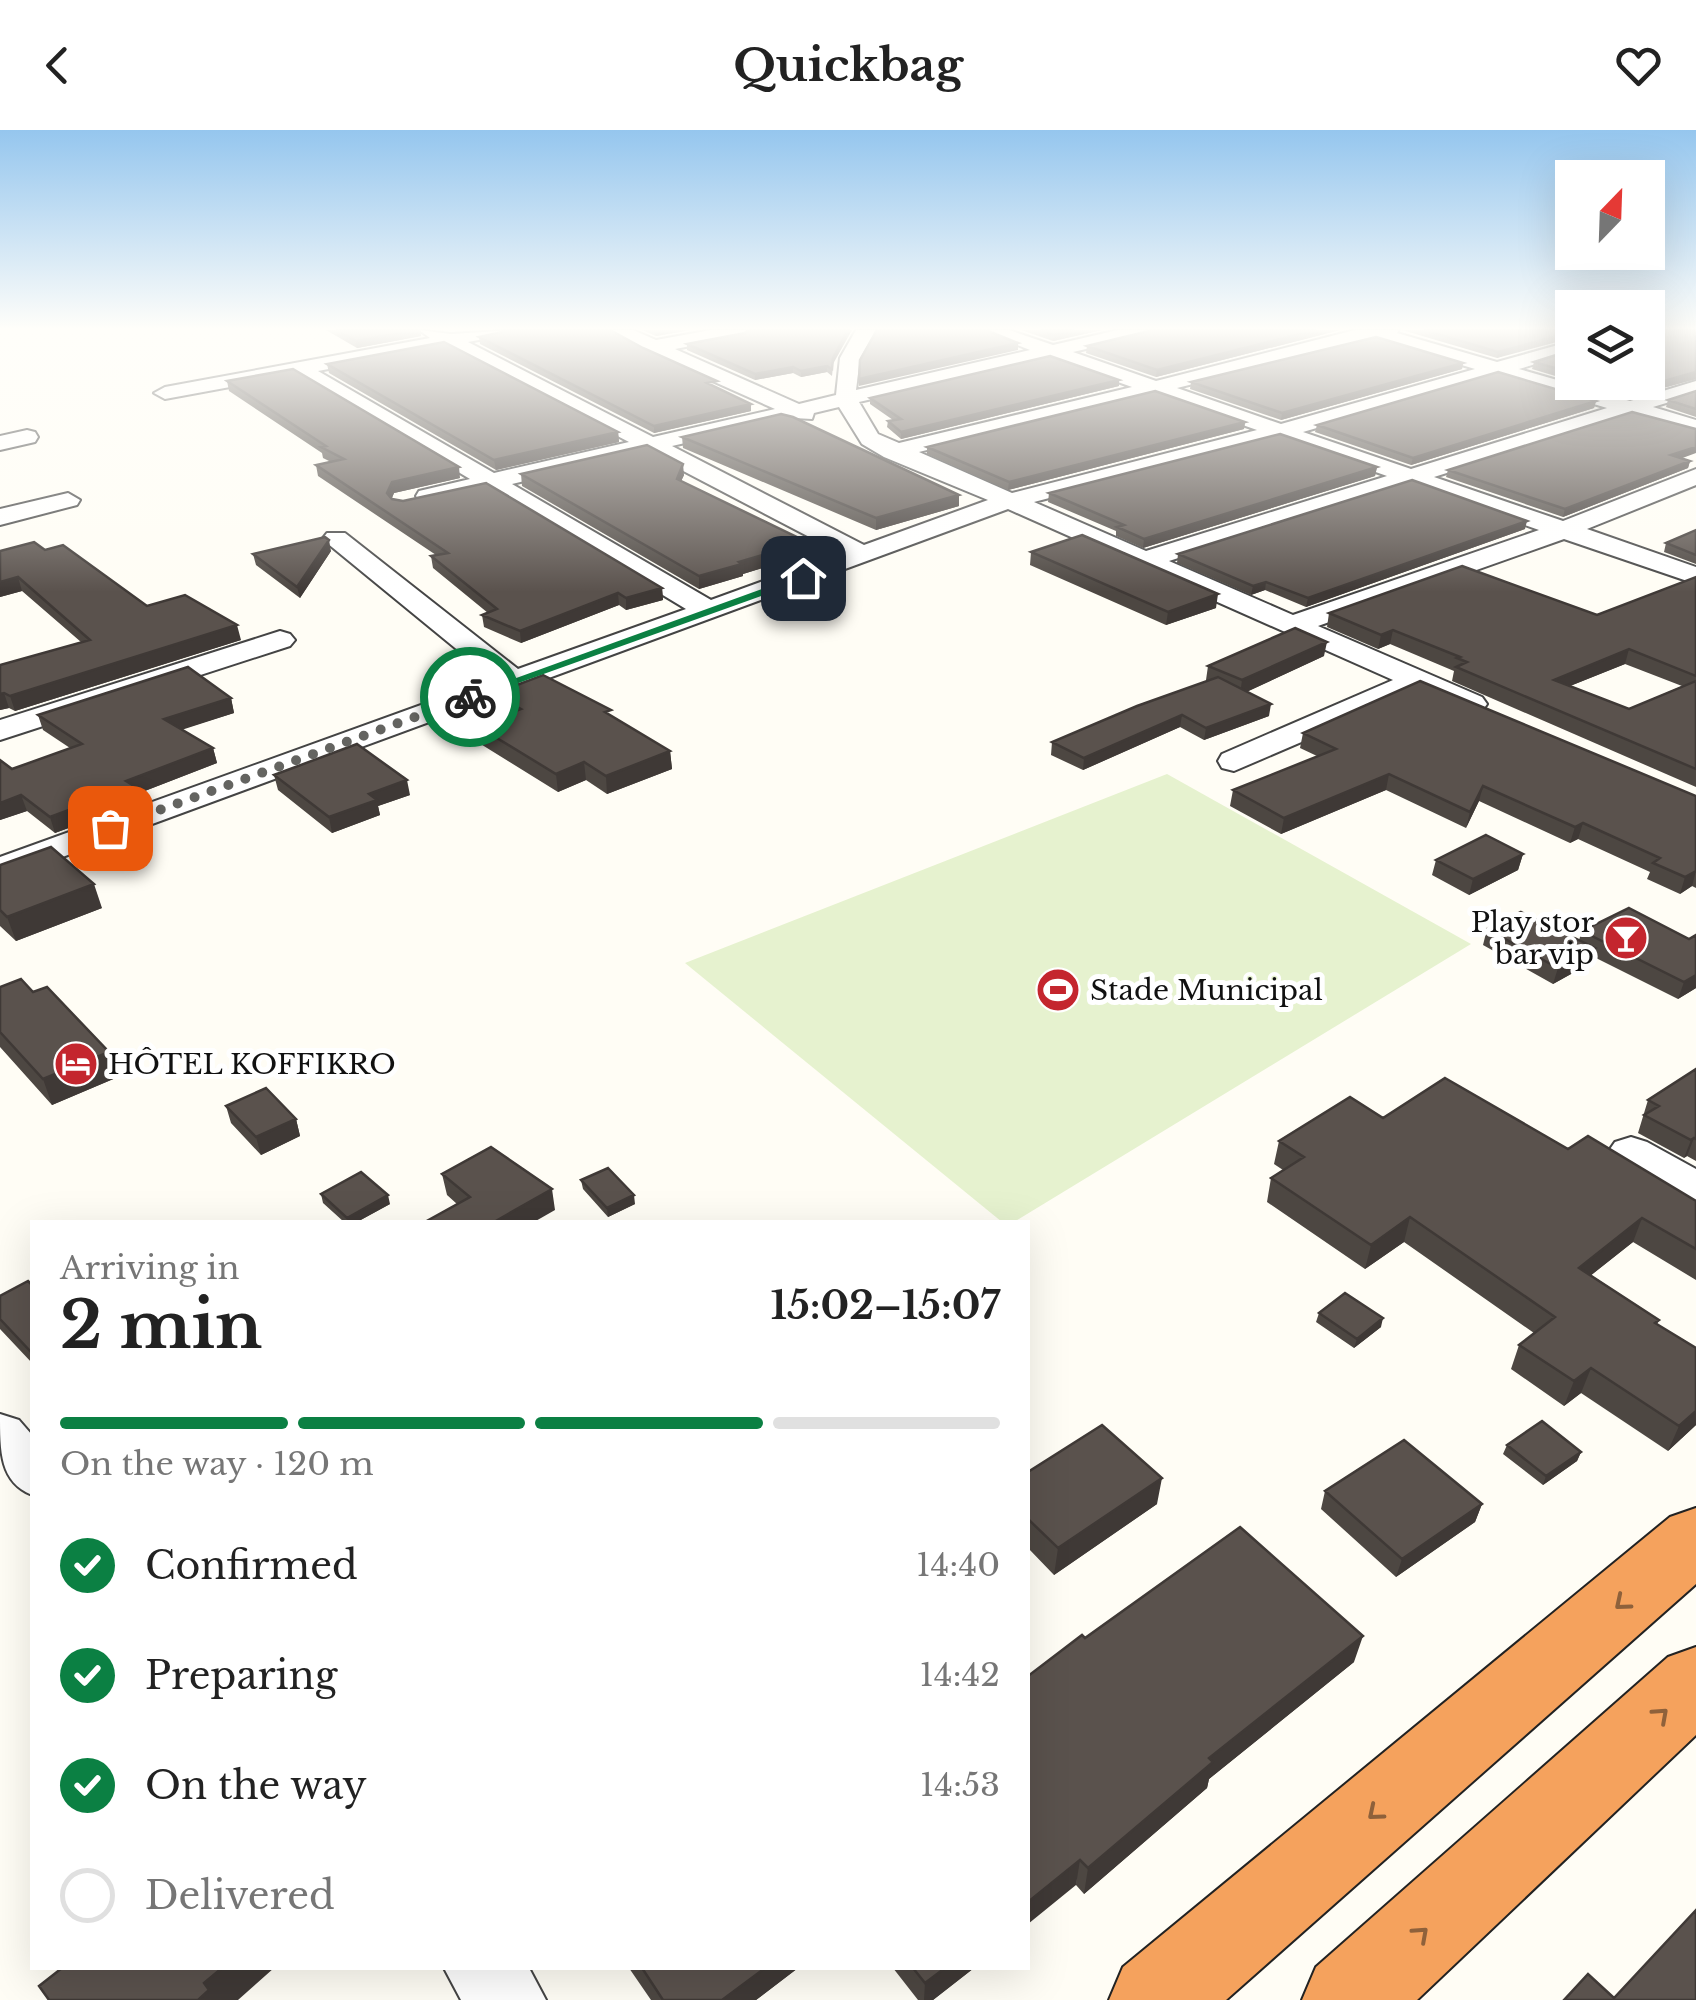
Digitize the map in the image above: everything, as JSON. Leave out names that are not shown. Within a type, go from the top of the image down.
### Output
[{"type":"highway","points":[[1156,2000],[1696,1539]]},
{"type":"highway","points":[[1348,2000],[1696,1684]]},
{"type":"street","points":[[381,417],[710,611]]},
{"type":"street","points":[[593,417],[864,555]]},
{"type":"street","points":[[404,502],[763,417]]},
{"type":"street","points":[[812,417],[1489,712]]},
{"type":"street","points":[[852,417],[881,445]]},
{"type":"street","points":[[881,445],[1016,417]]},
{"type":"street","points":[[1242,417],[1696,576]]},
{"type":"street","points":[[0,868],[1006,502],[1329,417]]},
{"type":"street","points":[[1142,561],[1603,417]]},
{"type":"street","points":[[1664,417],[1696,427]]},
{"type":"street","points":[[0,443],[26,437]]},
{"type":"street","points":[[1290,626],[1562,531],[1696,476]]},
{"type":"street","points":[[0,517],[68,500]]},
{"type":"street","points":[[336,538],[514,680]]},
{"type":"street","points":[[0,730],[280,640]]},
{"type":"street","points":[[1234,761],[1417,681]]},
{"type":"street","points":[[1631,1152],[1696,1189]]},
{"type":"street","points":[[0,1436],[30,1471]]},
{"type":"street","points":[[482,1970],[510,2000]]},
{"type":"green space","name":"Stade Municipal","points":[[1167,774],[1471,944],[1017,1220],[1000,1220],[685,963]]},
{"type":"building","points":[[282,417],[375,417],[459,467],[392,482],[387,493],[392,499],[403,501],[486,483],[662,588],[626,598],[618,593],[520,631],[482,615],[497,609],[431,556],[448,553],[316,465],[344,459],[321,447],[326,446]]},
{"type":"building","points":[[420,417],[590,417],[618,432],[494,460]]},
{"type":"building","points":[[637,417],[693,417],[654,426]]},
{"type":"building","points":[[767,417],[794,417],[959,495],[876,518],[682,437]]},
{"type":"building","points":[[898,417],[963,417],[901,432],[888,421],[901,419]]},
{"type":"building","points":[[1048,417],[1231,417],[1245,422],[1009,482],[927,447]]},
{"type":"building","points":[[1343,417],[1544,417],[1413,458],[1317,425]]},
{"type":"building","points":[[1615,417],[1652,417],[1696,429],[1696,447],[1671,455],[1690,461],[1565,509],[1448,470]]},
{"type":"building","points":[[1280,434],[1377,467],[1144,539],[1117,527],[1124,525],[1049,493]]},
{"type":"building","points":[[647,445],[683,464],[677,479],[807,542],[699,576],[521,474]]},
{"type":"building","points":[[1412,480],[1527,521],[1308,598],[1266,582],[1253,586],[1178,554]]},
{"type":"building","points":[[1696,530],[1696,555],[1666,543]]},
{"type":"building","points":[[1082,535],[1218,594],[1168,612],[1031,552]]},
{"type":"building","points":[[325,537],[329,540],[297,587],[253,554]]},
{"type":"building","points":[[34,542],[45,550],[63,545],[147,606],[185,595],[237,625],[10,696],[0,694],[0,665],[90,640],[18,577],[0,582],[0,551]]},
{"type":"building","points":[[1462,566],[1597,615],[1696,577],[1696,676],[1629,649],[1554,680],[1629,709],[1696,681],[1696,769],[1456,667],[1467,662],[1457,658],[1460,657],[1393,630],[1381,635],[1329,613]]},
{"type":"building","points":[[1295,628],[1327,642],[1242,680],[1208,666]]},
{"type":"building","points":[[188,667],[231,698],[164,719],[213,748],[126,781],[134,786],[50,817],[21,795],[0,803],[0,760],[12,769],[82,744],[38,715]]},
{"type":"building","points":[[543,675],[611,710],[605,712],[670,751],[606,776],[584,762],[556,774],[477,726],[521,709],[493,694]]},
{"type":"building","points":[[1218,677],[1271,704],[1206,728],[1182,715],[1084,758],[1052,742],[1137,706]]},
{"type":"building","points":[[1420,681],[1696,796],[1696,871],[1685,877],[1653,863],[1660,858],[1583,823],[1575,827],[1483,786],[1470,812],[1389,774],[1284,818],[1233,790],[1336,749],[1303,733]]},
{"type":"building","points":[[357,744],[407,780],[369,794],[377,800],[329,817],[274,775]]},
{"type":"building","points":[[1486,835],[1523,854],[1473,879],[1436,860]]},
{"type":"building","points":[[51,847],[94,884],[7,917],[0,910],[0,865]]},
{"type":"building","points":[[1629,908],[1689,939],[1696,935],[1696,975],[1684,982],[1582,931]]},
{"type":"building","points":[[1521,912],[1595,948],[1558,968],[1487,929]]},
{"type":"building","points":[[21,979],[33,992],[47,987],[109,1052],[43,1079],[0,1032],[0,987]]},
{"type":"building","points":[[1696,1069],[1696,1139],[1691,1140],[1644,1115],[1659,1106],[1648,1100]]},
{"type":"building","points":[[1445,1078],[1568,1149],[1588,1136],[1696,1201],[1696,1249],[1642,1218],[1579,1268],[1696,1348],[1696,1411],[1679,1426],[1591,1368],[1574,1381],[1519,1345],[1555,1317],[1410,1217],[1371,1245],[1271,1178],[1304,1157],[1279,1141],[1350,1097],[1383,1118]]},
{"type":"building","points":[[266,1088],[296,1119],[256,1137],[226,1106]]},
{"type":"building","points":[[491,1147],[552,1189],[498,1220],[429,1220],[470,1197],[442,1174]]},
{"type":"building","points":[[608,1168],[634,1195],[607,1208],[581,1180]]},
{"type":"building","points":[[361,1172],[388,1195],[347,1218],[321,1194]]},
{"type":"building","points":[[30,1283],[30,1351],[0,1319],[0,1296]]},
{"type":"building","points":[[1345,1293],[1383,1318],[1357,1339],[1319,1313]]},
{"type":"building","points":[[1542,1421],[1581,1452],[1546,1476],[1507,1445]]},
{"type":"building","points":[[1102,1425],[1162,1478],[1058,1548],[1030,1521],[1030,1471]]},
{"type":"building","points":[[1404,1440],[1482,1504],[1402,1559],[1325,1491]]},
{"type":"building","points":[[1240,1527],[1363,1636],[1209,1758],[1213,1762],[1088,1868],[1080,1860],[1030,1900],[1030,1674],[1082,1635],[1085,1638]]},
{"type":"building","points":[[1696,1910],[1696,2000],[1564,2000],[1588,1974],[1614,1998]]},
{"type":"building","points":[[59,1970],[220,1970],[204,1983],[209,1990],[198,2000],[49,2000],[39,1986]]},
{"type":"building","points":[[643,1970],[762,1970],[722,2000],[663,2000]]},
{"type":"building","points":[[915,1970],[942,1970],[925,1983]]},
{"type":"way so far","points":[[110,828],[470,697]]},
{"type":"place","name":"Play stor bar vip","points":[[1626,938]]},
{"type":"place","name":"Stade Municipal","points":[[1058,990]]},
{"type":"place","name":"HÔTEL KOFFIKRO","points":[[76,1064]]},
{"type":"route","points":[[470,697],[803,578]]}]
